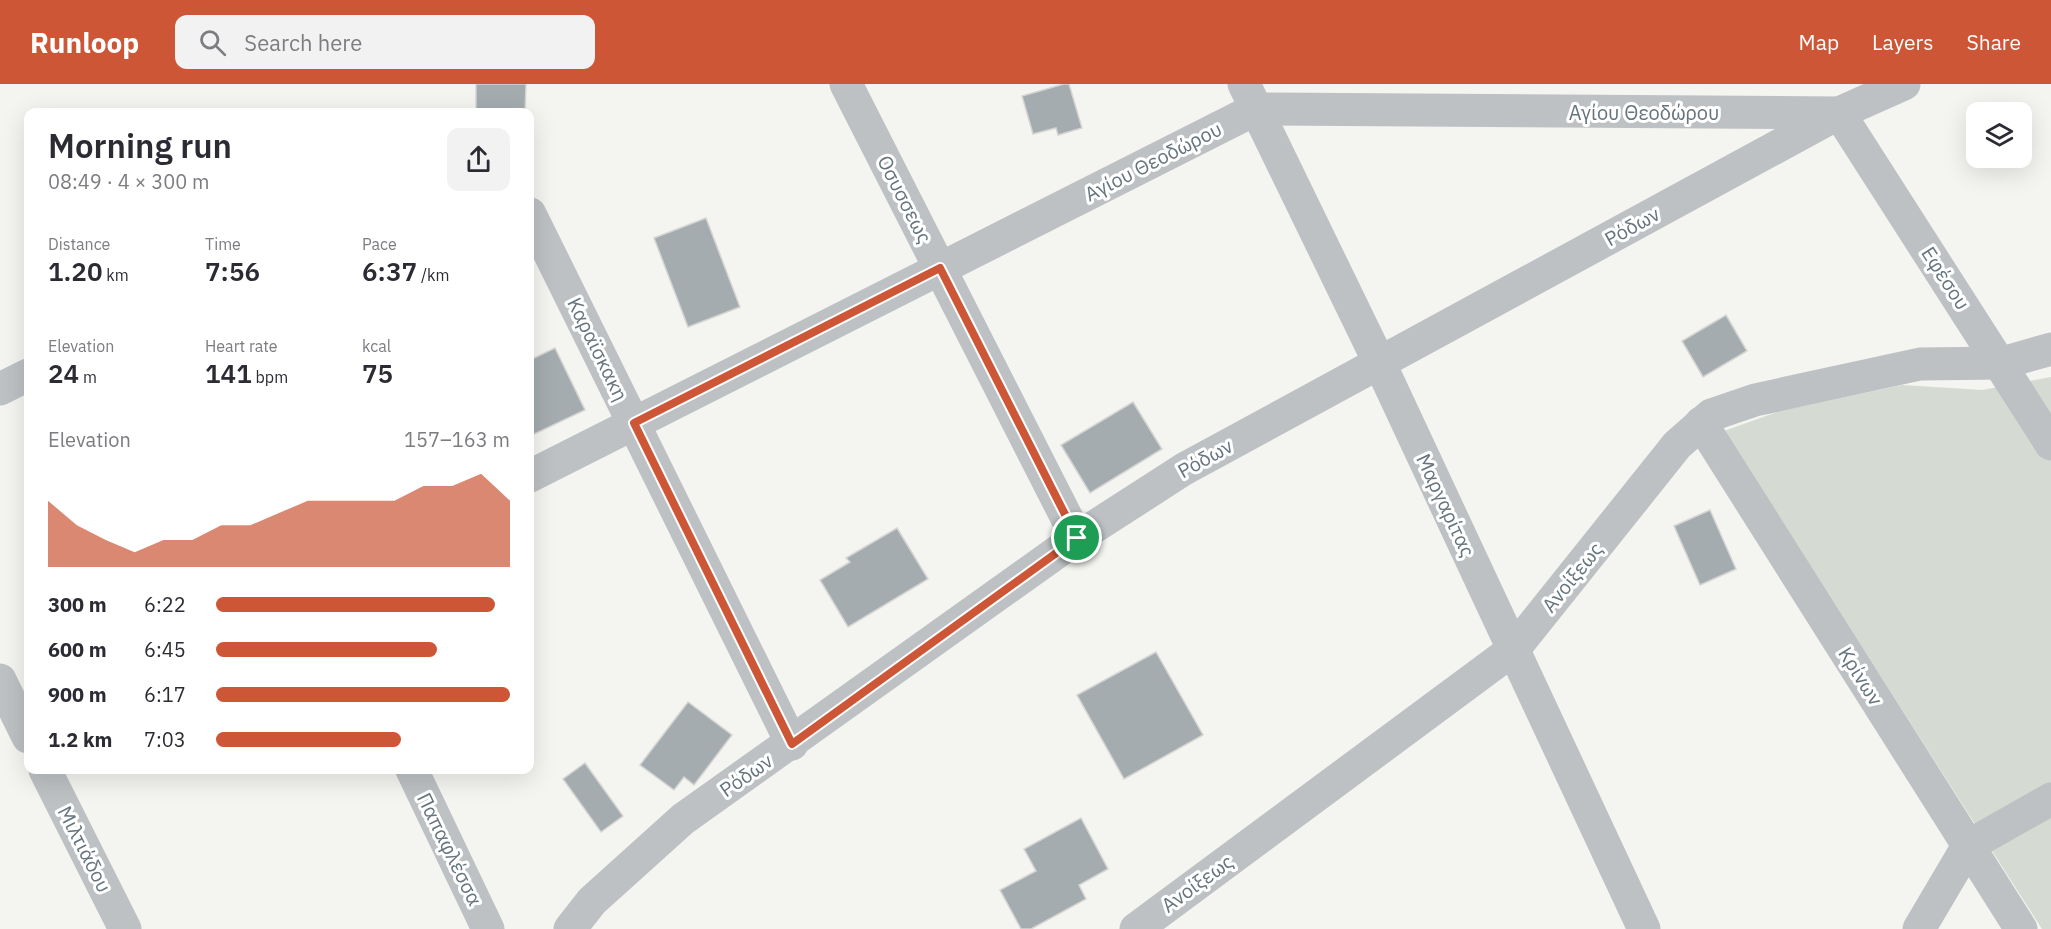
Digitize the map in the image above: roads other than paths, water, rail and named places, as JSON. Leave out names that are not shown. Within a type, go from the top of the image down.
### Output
[{"type":"street","name":"Οσυσσεως","points":[[846,84],[1077,538]]},
{"type":"street","name":"Ρόδων","points":[[570,929],[592,901],[683,819],[792,744],[1077,538],[1184,469],[1839,113],[1904,84]]},
{"type":"street","name":"Αγίου Θεοδώρου","points":[[534,474],[940,268],[1250,97],[1839,113]]},
{"type":"street","name":"Μαργαρίτας","points":[[1250,97],[1380,364],[1644,929]]},
{"type":"street","name":"Εφέσου","points":[[1839,113],[2002,363],[2051,444]]},
{"type":"street","name":"Καραϊσκακη","points":[[534,222],[792,744]]},
{"type":"street","name":"Ανοίξεως","points":[[1136,929],[1514,649],[1677,445],[1711,415],[1755,400],[1920,364],[2002,363],[2051,349]]},
{"type":"street","points":[[2002,363],[2051,375]]},
{"type":"street","points":[[0,389],[24,377]]},
{"type":"street","name":"Κρίνων","points":[[1701,423],[2021,929]]},
{"type":"street","points":[[0,680],[21,735]]},
{"type":"street","name":"Μιλτιάδου","points":[[47,774],[125,929]]},
{"type":"street","name":"Παπαφλέσσα","points":[[414,774],[488,929]]},
{"type":"street","points":[[1919,929],[1968,846],[2051,799]]}]
